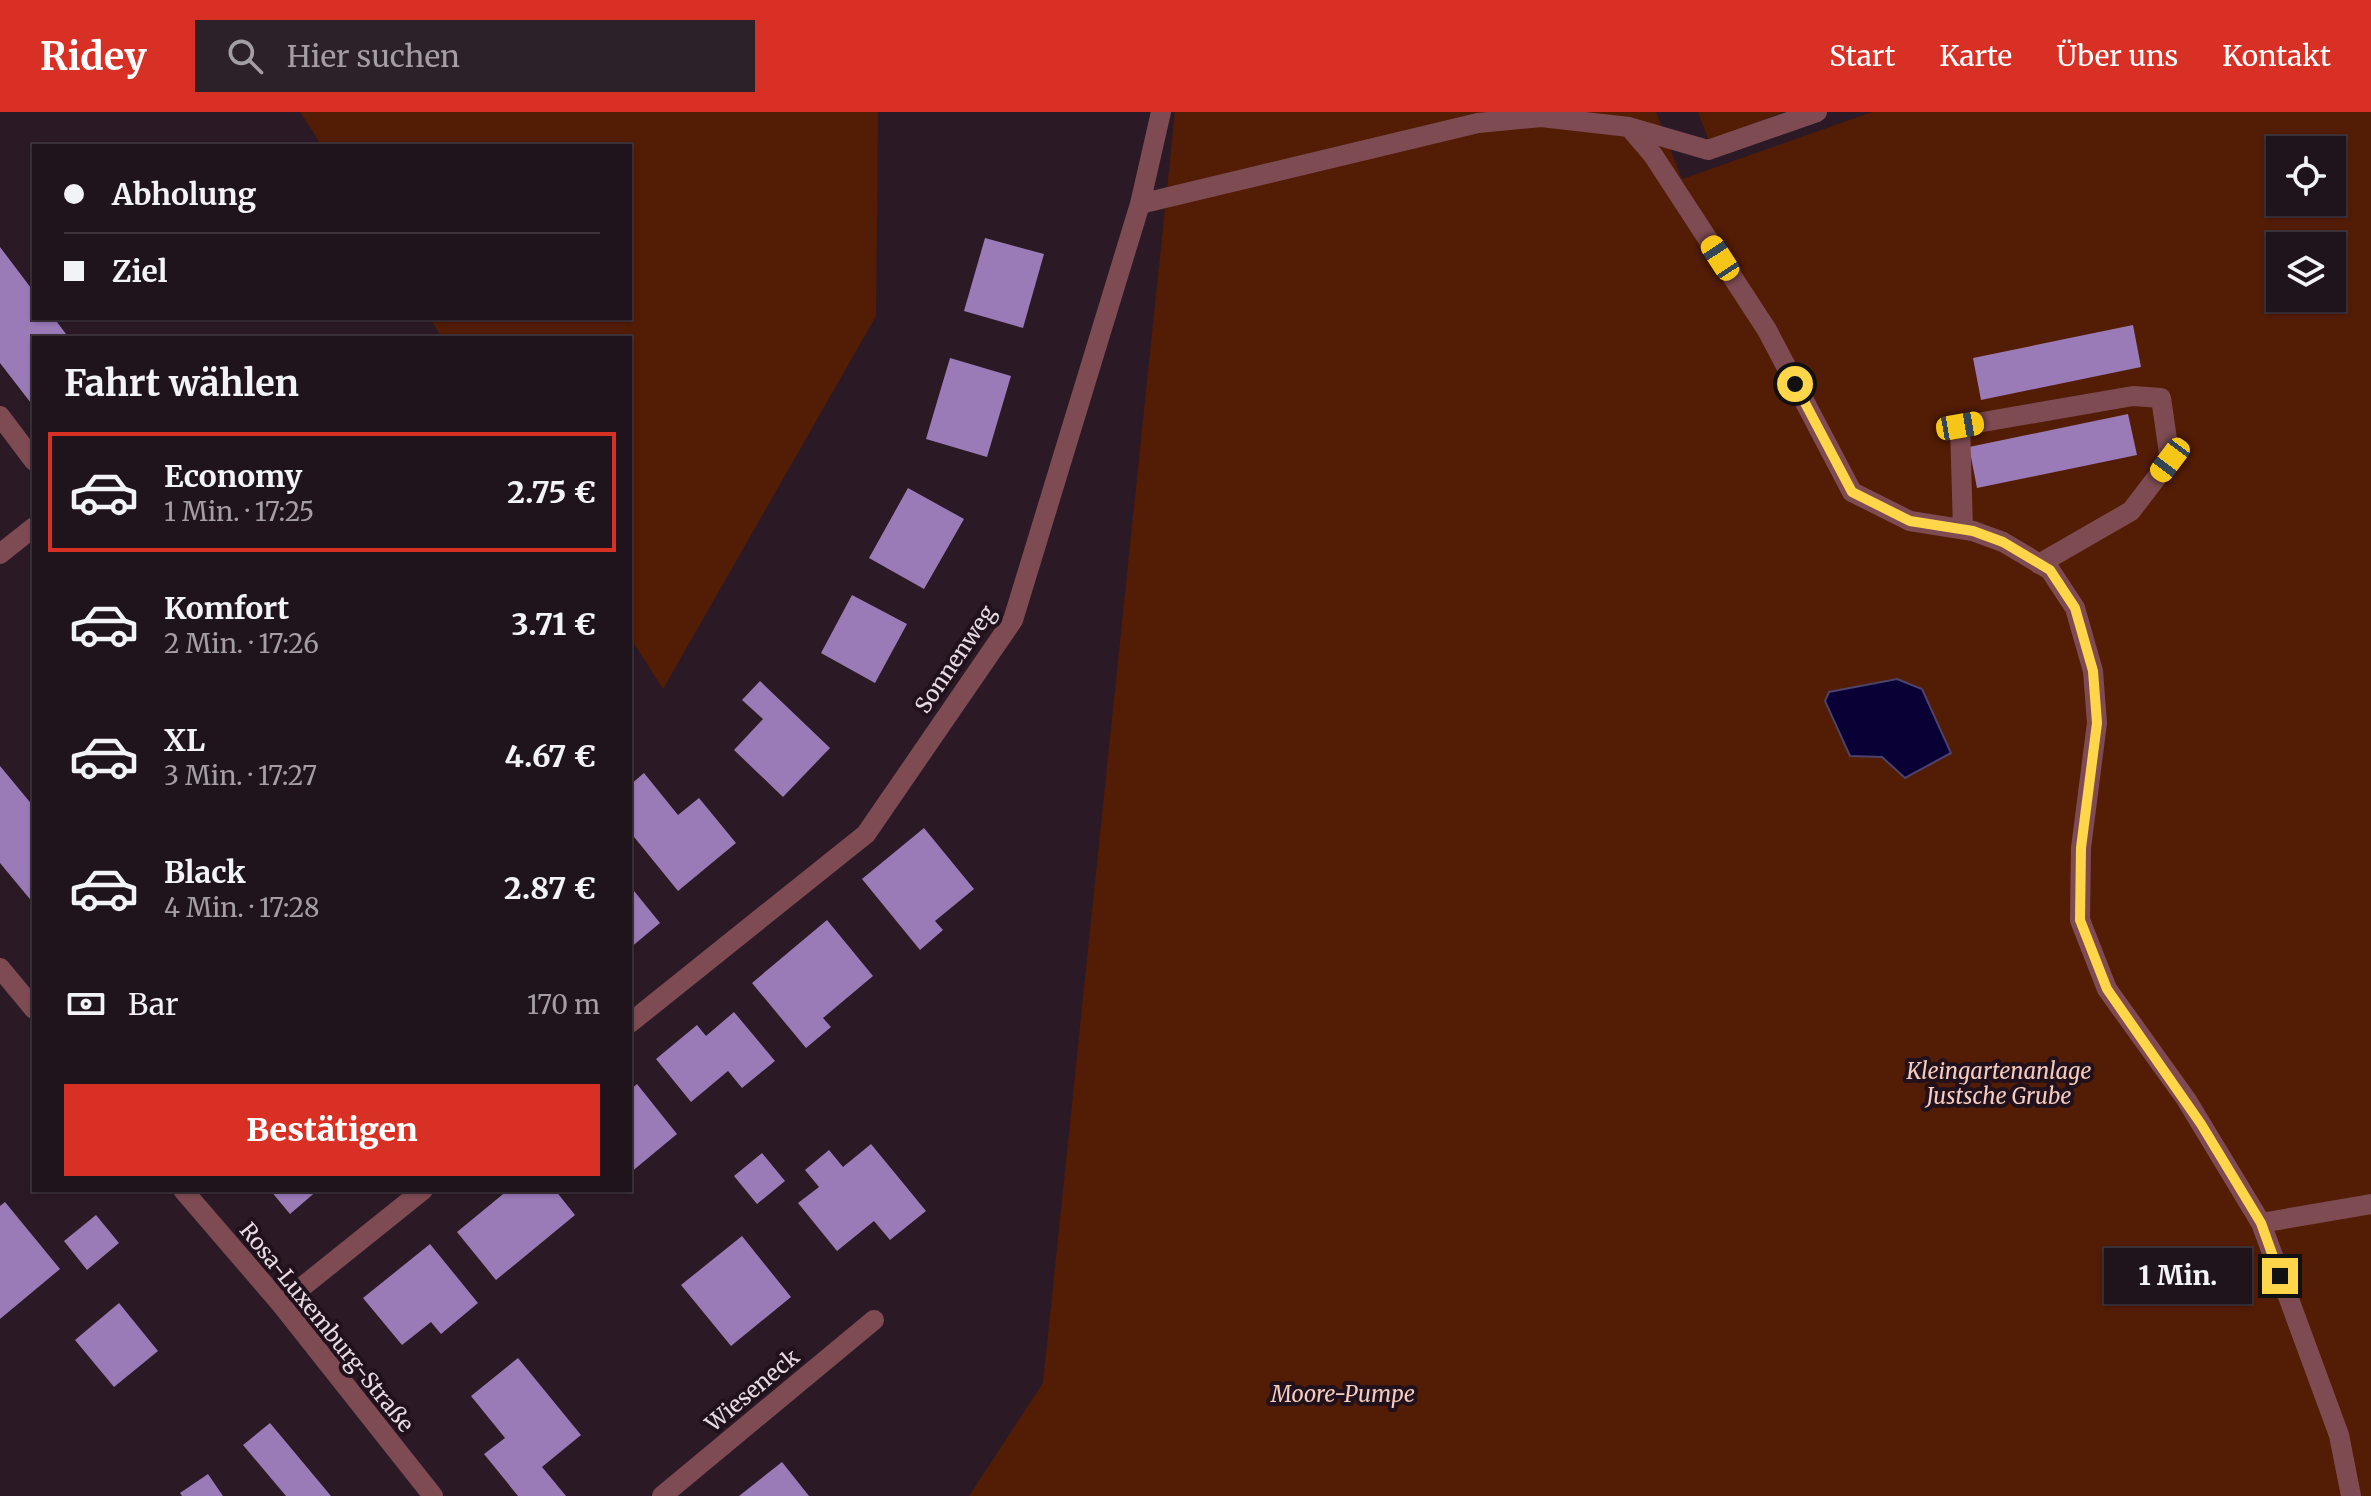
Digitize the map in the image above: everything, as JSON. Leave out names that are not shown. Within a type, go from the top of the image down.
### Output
[{"type":"street","name":"Sonnenweg","points":[[632,1021],[866,834],[1013,620],[1140,204],[1161,112]]},
{"type":"street","points":[[1140,204],[1478,123],[1541,117],[1629,127],[1708,150],[1817,112]]},
{"type":"street","points":[[1629,127],[1653,155],[1767,330],[1852,492],[1910,521],[1963,529],[2003,542],[2050,570],[2075,608],[2093,671],[2097,723],[2081,848],[2080,920],[2107,989],[2186,1099],[2261,1223],[2339,1435],[2351,1496]]},
{"type":"street","points":[[1963,529],[1960,426],[2133,396],[2161,398],[2170,460],[2131,511],[2039,564]]},
{"type":"street","points":[[0,416],[32,458]]},
{"type":"street","points":[[0,554],[32,529]]},
{"type":"street","points":[[0,968],[32,1007]]},
{"type":"street","name":"Rosa-Luxemburg-Straße","points":[[185,1192],[281,1304],[433,1496]]},
{"type":"street","points":[[281,1304],[421,1192]]},
{"type":"street","points":[[2261,1223],[2371,1204]]},
{"type":"street","name":"Wieseneck","points":[[662,1496],[874,1320]]},
{"type":"green space","points":[[300,112],[878,112],[876,316],[663,689],[632,640],[632,336],[441,336],[431,320],[632,320],[632,144],[321,144]]},
{"type":"green space","points":[[1175,112],[1656,112],[1682,179],[1872,112],[2371,112],[2371,1496],[969,1496],[1043,1383]]},
{"type":"green space","points":[[1698,112],[1783,112],[1709,141]]},
{"type":"shaded area","points":[[1897,679],[1922,689],[1951,753],[1905,778],[1882,757],[1850,756],[1825,701],[1829,692]]},
{"type":"building","points":[[985,238],[1044,254],[1023,328],[964,311]]},
{"type":"building","points":[[0,247],[32,289],[32,320],[56,320],[68,336],[32,336],[32,404],[0,363]]},
{"type":"building","points":[[2133,325],[2141,367],[1981,400],[1973,358]]},
{"type":"building","points":[[950,358],[1011,376],[987,457],[926,439]]},
{"type":"building","points":[[2128,414],[2137,455],[1977,488],[1969,447]]},
{"type":"building","points":[[908,488],[964,519],[924,589],[869,558]]},
{"type":"building","points":[[852,595],[907,624],[875,683],[821,653]]},
{"type":"building","points":[[760,681],[830,748],[783,797],[734,750],[763,719],[742,700]]},
{"type":"building","points":[[0,766],[32,805],[32,902],[0,863]]},
{"type":"building","points":[[644,773],[678,815],[699,798],[736,843],[678,891],[632,834],[632,783]]},
{"type":"building","points":[[924,828],[974,889],[935,921],[943,930],[920,950],[862,879]]},
{"type":"building","points":[[632,888],[660,923],[632,946]]},
{"type":"building","points":[[827,920],[873,976],[823,1018],[831,1027],[806,1048],[752,983]]},
{"type":"building","points":[[734,1012],[775,1061],[742,1088],[728,1071],[691,1102],[656,1059],[697,1025],[706,1036]]},
{"type":"building","points":[[637,1084],[677,1134],[632,1171],[632,1088]]},
{"type":"building","points":[[871,1144],[926,1211],[890,1240],[874,1221],[837,1251],[798,1203],[819,1187],[805,1170],[829,1150],[843,1167]]},
{"type":"building","points":[[762,1153],[785,1181],[757,1204],[734,1176]]},
{"type":"building","points":[[272,1192],[316,1192],[290,1214]]},
{"type":"building","points":[[506,1192],[557,1192],[575,1215],[496,1280],[457,1232]]},
{"type":"building","points":[[5,1202],[60,1269],[0,1319],[0,1206]]},
{"type":"building","points":[[96,1215],[119,1243],[87,1270],[64,1241]]},
{"type":"building","points":[[742,1236],[791,1297],[731,1346],[681,1285]]},
{"type":"building","points":[[430,1244],[478,1303],[441,1334],[431,1322],[402,1345],[363,1298]]},
{"type":"building","points":[[119,1303],[158,1351],[114,1387],[75,1340]]},
{"type":"building","points":[[518,1358],[581,1435],[542,1467],[566,1496],[518,1496],[484,1454],[505,1438],[471,1396]]},
{"type":"building","points":[[270,1423],[331,1496],[286,1496],[243,1445]]},
{"type":"building","points":[[782,1462],[809,1496],[739,1496]]},
{"type":"building","points":[[208,1474],[223,1496],[182,1496],[180,1493]]},
{"type":"route","points":[[1795,384],[1852,492],[1910,521],[1973,531],[2003,542],[2050,570],[2075,608],[2093,671],[2097,723],[2081,848],[2080,920],[2107,989],[2186,1099],[2261,1223],[2280,1276]]},
{"type":"park label","name":"Kleingartenanlage Justsche Grube","points":[[1999,1084]]},
{"type":"park label","name":"Moore-Pumpe","points":[[1343,1394]]}]
